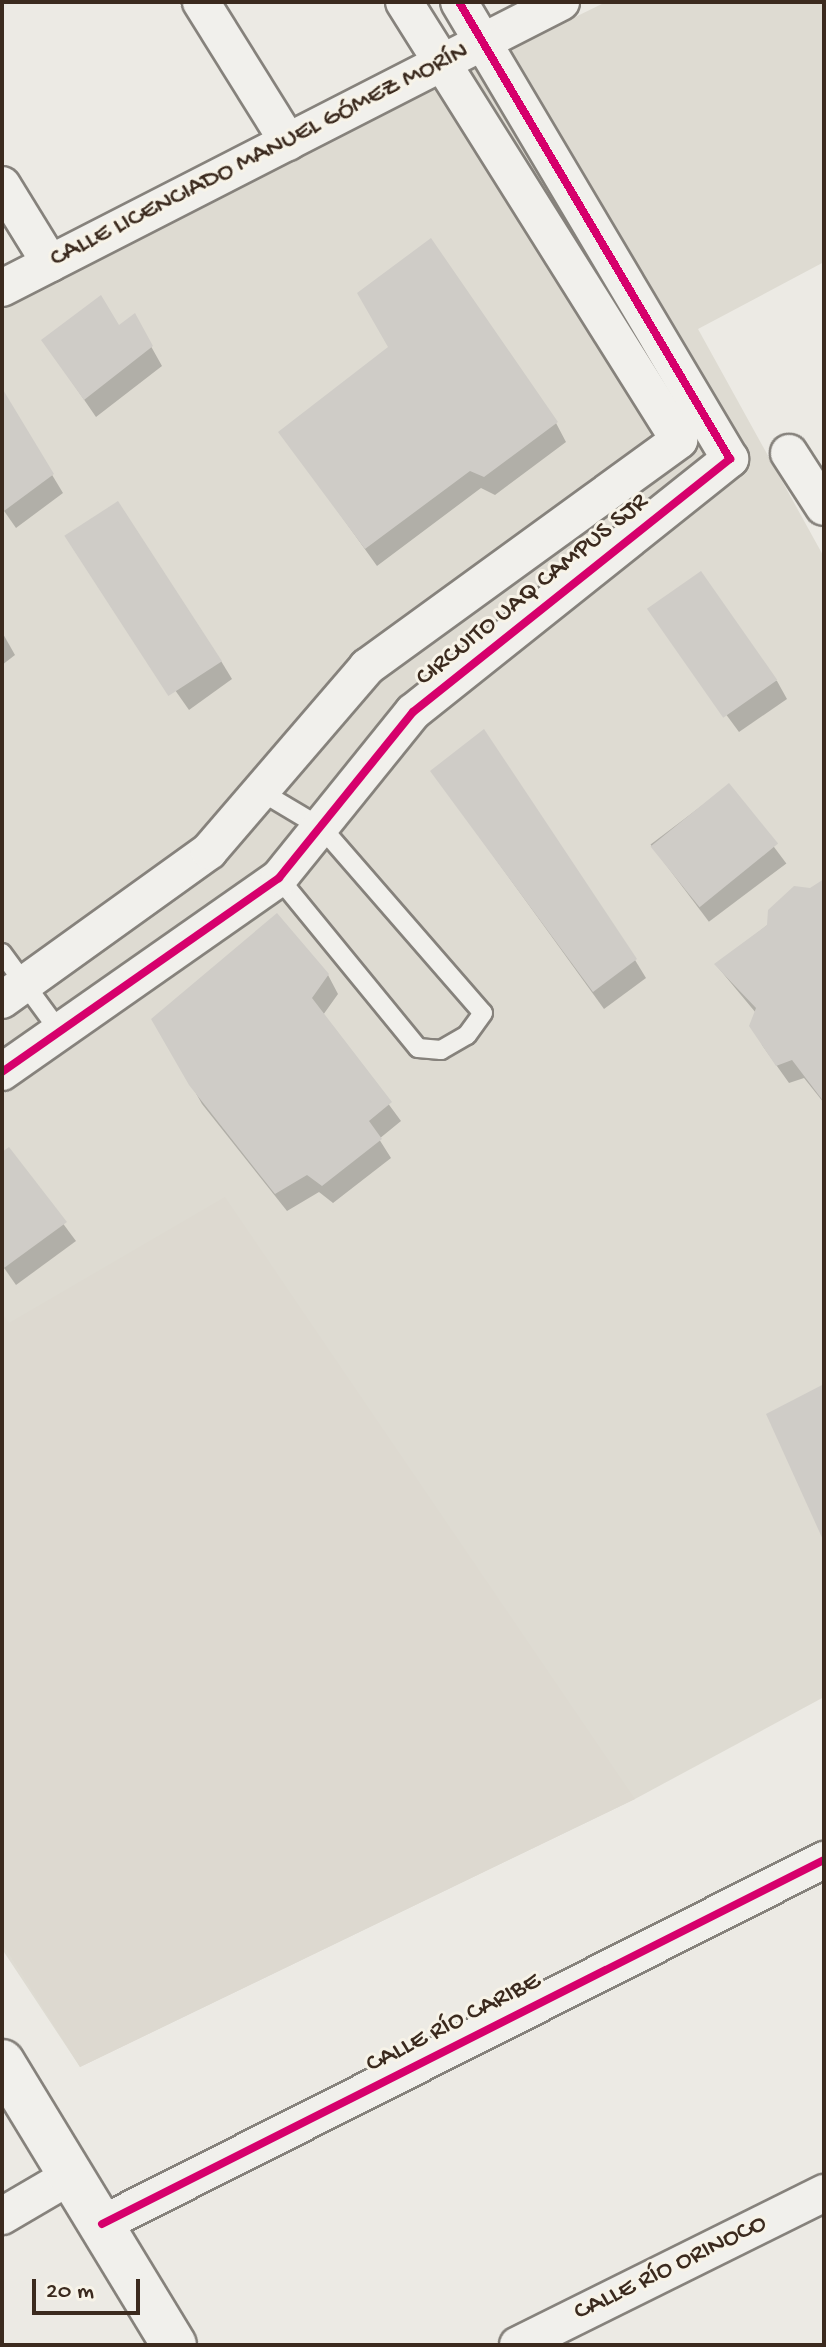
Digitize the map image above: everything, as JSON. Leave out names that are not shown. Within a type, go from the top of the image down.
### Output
[{"type":"main road","points":[[2,2062],[174,2345]]},
{"type":"street","points":[[201,2],[288,142]]},
{"type":"street","points":[[404,2],[442,63]]},
{"type":"street","points":[[459,2],[484,41]]},
{"type":"street","name":"CALLE LICENCIADO MANUEL GÓMEZ MORÍN","points":[[2,288],[561,2]]},
{"type":"street","name":"CIRCUITO UAQ CAMPUS SJR","points":[[2,1072],[279,878],[413,712],[730,459],[484,41]]},
{"type":"street","name":"CIRCUITO UAQ CAMPUS SJR","points":[[13,992],[209,851],[367,667],[679,440],[442,63]]},
{"type":"street","points":[[2,185],[50,263]]},
{"type":"street","points":[[789,453],[824,507]]},
{"type":"street","name":"CALLE RÍO CARIBE","points":[[102,2224],[824,1860]]},
{"type":"street","points":[[2,2216],[72,2175]]},
{"type":"street","name":"CALLE RÍO ORINOCO","points":[[518,2345],[824,2193]]},
{"type":"lane","points":[[260,791],[322,828],[483,1013],[467,1035],[441,1050],[418,1048],[279,878]]},
{"type":"lane","points":[[2,953],[13,992],[60,1032]]},
{"type":"shaded area","points":[[606,2],[824,2],[824,262],[698,329],[824,557],[824,1697],[635,1799],[80,2067],[2,1949],[2,296]]},
{"type":"shaded area","points":[[225,1197],[635,1799],[80,2067],[2,1943],[2,1313],[9,1323]]},
{"type":"building","points":[[431,238],[558,422],[484,477],[470,471],[365,549],[278,432],[388,347],[357,293]]},
{"type":"building","points":[[101,295],[119,325],[135,313],[153,346],[84,400],[41,340]]},
{"type":"building","points":[[2,388],[54,474],[4,511],[2,508]]},
{"type":"building","points":[[118,501],[222,661],[168,696],[64,536]]},
{"type":"building","points":[[701,571],[777,680],[723,718],[647,609]]},
{"type":"building","points":[[484,729],[637,959],[593,992],[430,771]]},
{"type":"building","points":[[729,783],[778,844],[700,907],[651,847]]},
{"type":"building","points":[[824,879],[824,1102],[792,1060],[776,1066],[749,1026],[756,1008],[714,964],[767,925],[768,910],[794,886],[810,888]]},
{"type":"building","points":[[277,913],[329,974],[312,998],[392,1102],[369,1121],[382,1139],[322,1186],[307,1175],[275,1194],[189,1085],[151,1019]]},
{"type":"building","points":[[9,1147],[67,1222],[4,1268],[2,1152]]},
{"type":"building","points":[[824,1384],[824,1542],[766,1414]]},
{"type":"cycle path","points":[[2,1072],[279,878],[413,712],[730,459],[459,2]]},
{"type":"cycle path","points":[[102,2224],[824,1860]]}]
